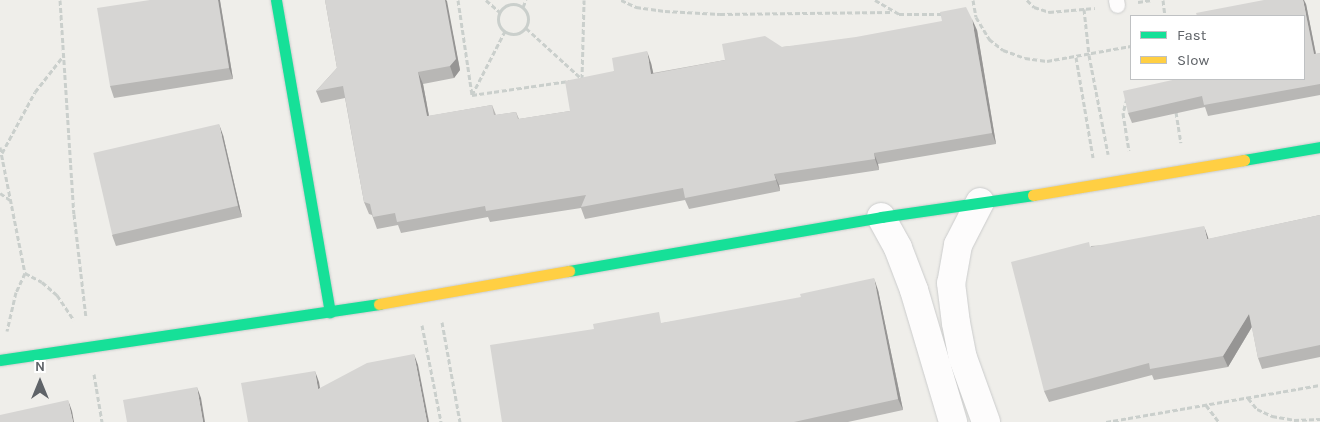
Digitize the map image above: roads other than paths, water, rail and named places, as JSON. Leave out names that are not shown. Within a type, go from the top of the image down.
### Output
[{"type":"street","points":[[276,0],[330,312]]},
{"type":"street","points":[[3,359],[330,312],[416,295],[880,217],[1097,185],[1184,168],[1320,147]]},
{"type":"street","points":[[980,202],[958,245],[951,283],[956,323],[964,358],[986,422]]},
{"type":"street","points":[[880,217],[898,248],[914,290],[953,422]]},
{"type":"street","points":[[914,290],[929,277],[937,276],[951,283]]}]
